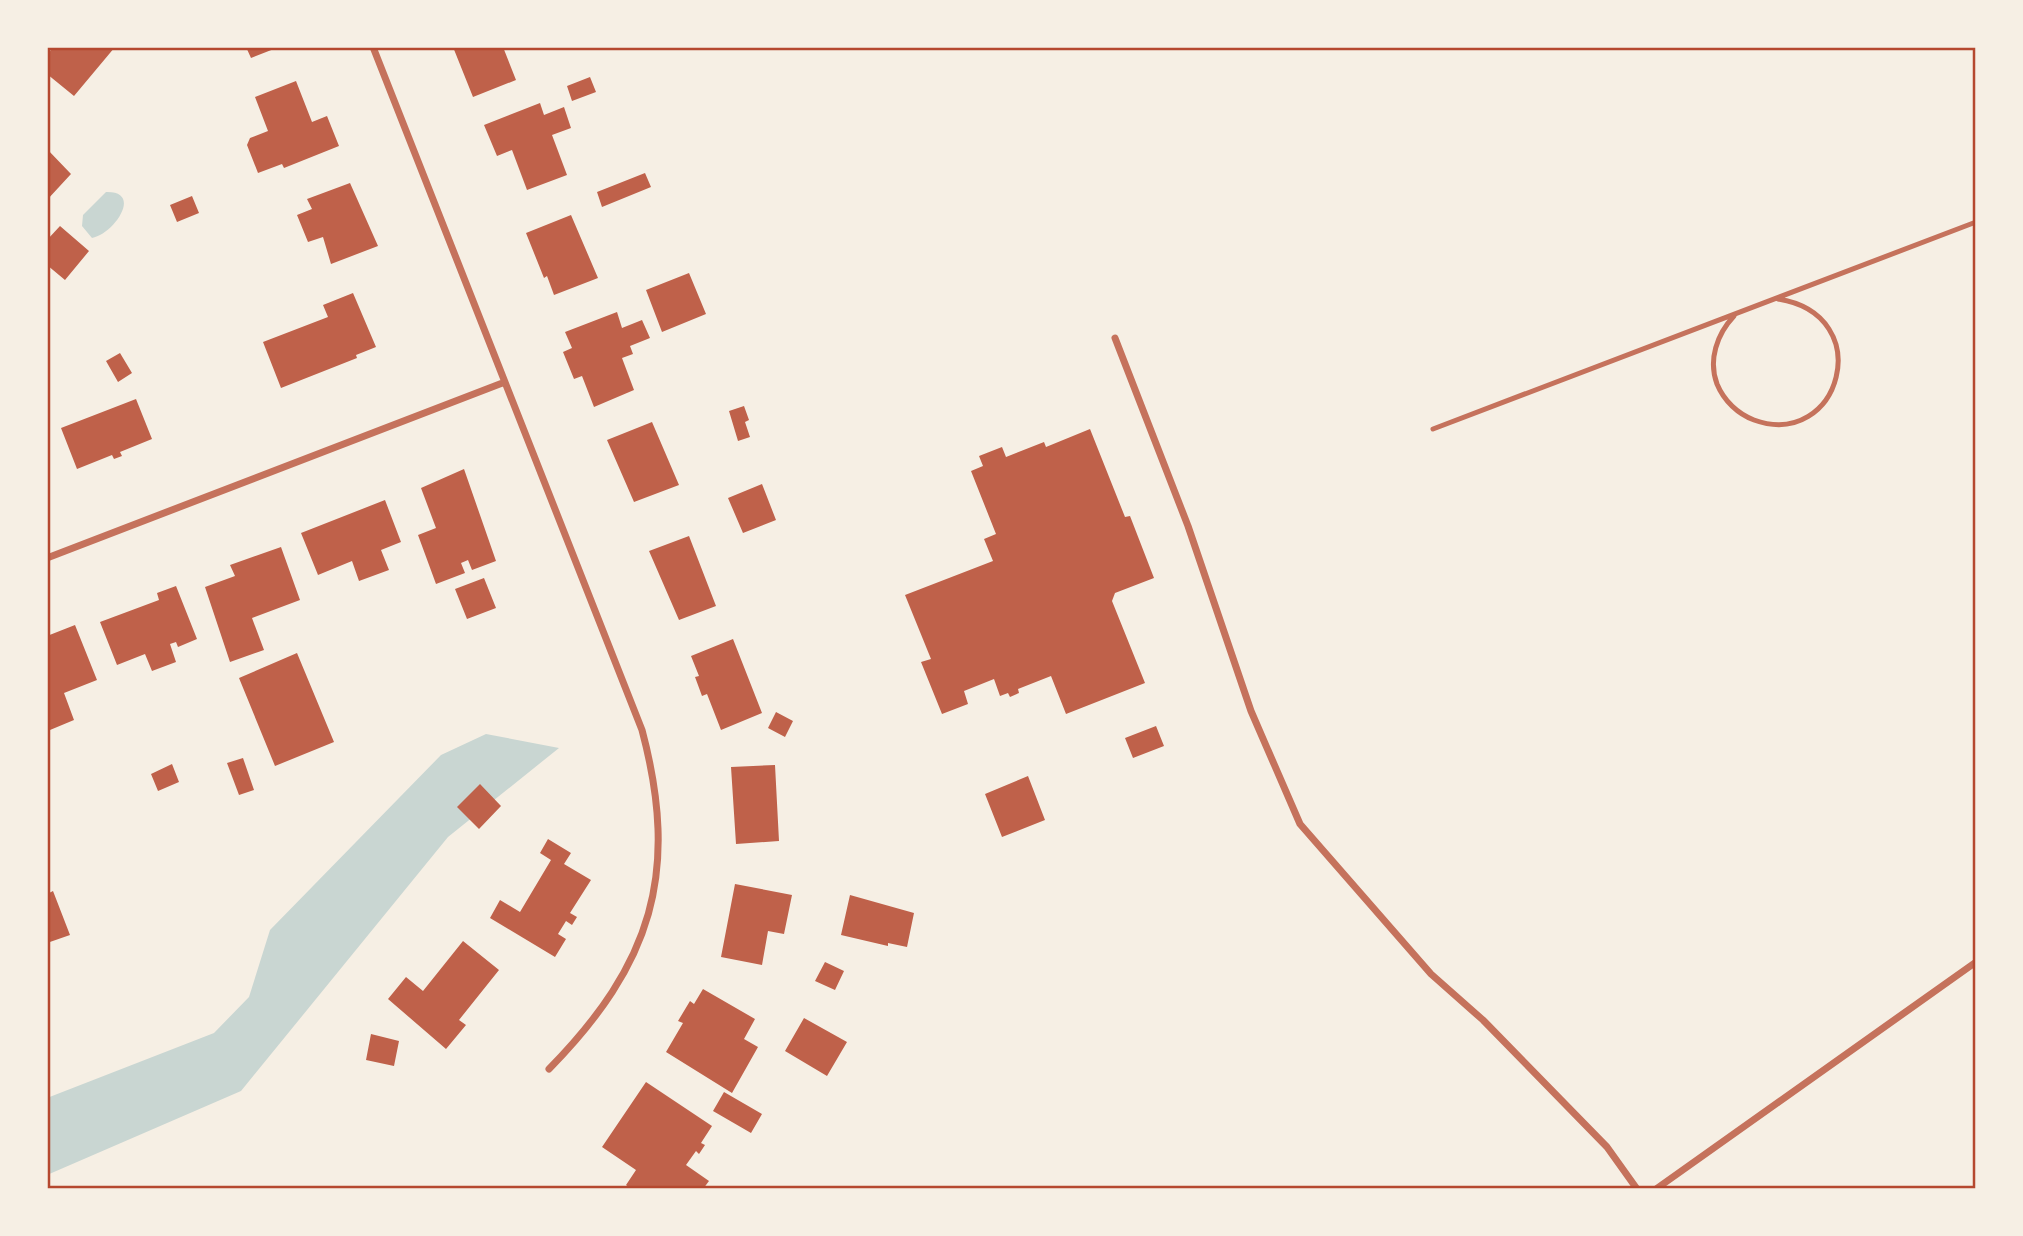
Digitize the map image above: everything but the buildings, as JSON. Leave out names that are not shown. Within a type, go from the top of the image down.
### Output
[{"type":"street","points":[[373,47],[642,730],[655,778],[659,823],[658,869],[645,928],[630,965],[586,1031],[549,1069]]},
{"type":"street","points":[[1115,338],[1188,526],[1251,711],[1300,824],[1431,974],[1483,1020],[1607,1147],[1637,1189]]},
{"type":"street","points":[[47,558],[505,382]]},
{"type":"street","points":[[1656,1189],[1976,962]]},
{"type":"lane","points":[[1433,429],[1976,222]]},
{"type":"lane","points":[[1736,313],[1724,326],[1716,345],[1713,365],[1717,384],[1728,403],[1745,417],[1765,424],[1786,425],[1807,418],[1824,404],[1835,386],[1839,365],[1837,343],[1828,325],[1814,311],[1795,301],[1776,298]]},
{"type":"shaded area","points":[[106,192],[123,198],[124,205],[116,222],[92,238],[82,226],[83,215]]},
{"type":"shaded area","points":[[486,734],[559,748],[448,837],[241,1091],[47,1175],[47,1098],[214,1033],[249,997],[270,930],[441,755]]}]
